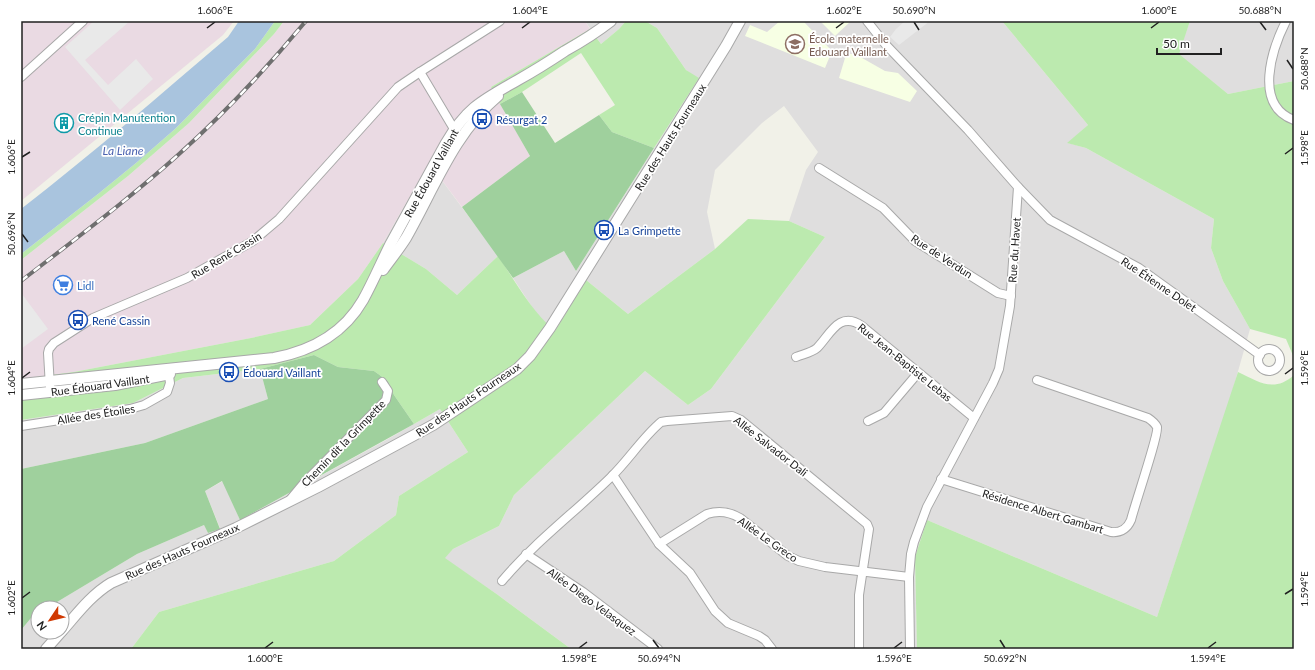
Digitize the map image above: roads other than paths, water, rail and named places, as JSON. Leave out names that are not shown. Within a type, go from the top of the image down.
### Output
[{"type":"street","points":[[21,77],[84,21]]},
{"type":"street","name":"Rue René Cassin","points":[[50,392],[48,354],[54,343],[92,318],[187,278],[253,241],[279,219],[398,87],[500,21]]},
{"type":"street","name":"Rue Édouard Vaillant","points":[[21,384],[168,371],[274,358],[294,354],[311,348],[328,338],[345,324],[359,307],[454,129],[464,116],[481,101],[612,21]]},
{"type":"street","name":"Rue des Hauts Fourneaux","points":[[70,623],[96,594],[115,580],[230,531],[287,503],[433,425],[505,378],[526,360],[538,346],[558,315],[726,46],[740,21]]},
{"type":"street","points":[[867,21],[886,45],[968,130],[1018,187]]},
{"type":"street","points":[[1286,21],[1275,49],[1270,69],[1270,85],[1271,94],[1276,106],[1284,115],[1294,120]]},
{"type":"street","points":[[420,72],[460,140]]},
{"type":"street","name":"Rue Édouard Vaillant","points":[[370,288],[404,241],[460,140],[481,112],[517,80]]},
{"type":"street","name":"Rue de Verdun","points":[[818,168],[883,208],[916,241],[998,293],[1011,296]]},
{"type":"street","name":"Rue du Havet","points":[[910,649],[909,577],[912,548],[922,518],[999,370],[1011,296],[1018,187]]},
{"type":"street","name":"Rue Étienne Dolet","points":[[1018,187],[1050,220],[1139,268],[1260,355]]},
{"type":"street","name":"Rue Jean-Baptiste Lebas","points":[[796,357],[814,350],[835,326],[842,322],[854,321],[974,418]]},
{"type":"street","name":"Rue Édouard Vaillant","points":[[21,395],[116,385],[168,371]]},
{"type":"street","name":"Allée des Étoiles","points":[[21,426],[139,407],[167,392],[170,383],[168,371]]},
{"type":"street","points":[[868,421],[884,413],[918,373]]},
{"type":"street","name":"Résidence Albert Gambart","points":[[942,479],[1111,532],[1119,532],[1125,529],[1131,520],[1153,444],[1157,429],[1155,424],[1148,418],[1037,380]]},
{"type":"street","name":"Chemin dit la Grimpette","points":[[287,503],[304,483],[386,400],[388,391],[382,382]]},
{"type":"street","name":"Allée Salvador Dali","points":[[502,581],[526,554],[613,475],[661,422],[729,415],[735,417],[867,524],[869,530],[859,595],[859,649]]},
{"type":"street","points":[[613,475],[659,544],[690,573],[712,608],[721,617],[736,627],[765,640],[772,649]]},
{"type":"street","name":"Allée Le Greco","points":[[659,544],[707,514],[726,512],[740,518],[796,560],[813,565],[909,577]]},
{"type":"street","name":"Allée Diego Velasquez","points":[[526,554],[583,592],[658,649]]},
{"type":"street","name":"Rue des Hauts Fourneaux","points":[[46,649],[54,640]]},
{"type":"water","name":"La Liane","points":[[239,21],[275,21],[255,49],[175,129],[98,194],[21,254],[21,209],[100,146],[228,37]]},
{"type":"railway","points":[[21,281],[159,172],[212,124],[276,56],[306,21]]},
{"type":"place","name":"École maternelle Edouard Vaillant","points":[[795,44]]},
{"type":"place","name":"Résurgat 2","points":[[482,119]]},
{"type":"place","name":"Crépin Manutention Continue","points":[[64,123]]},
{"type":"place","name":"La Grimpette","points":[[604,230]]},
{"type":"place","name":"Lidl","points":[[63,285]]},
{"type":"place","name":"René Cassin","points":[[78,320]]},
{"type":"place","name":"Édouard Vaillant","points":[[229,372]]}]
